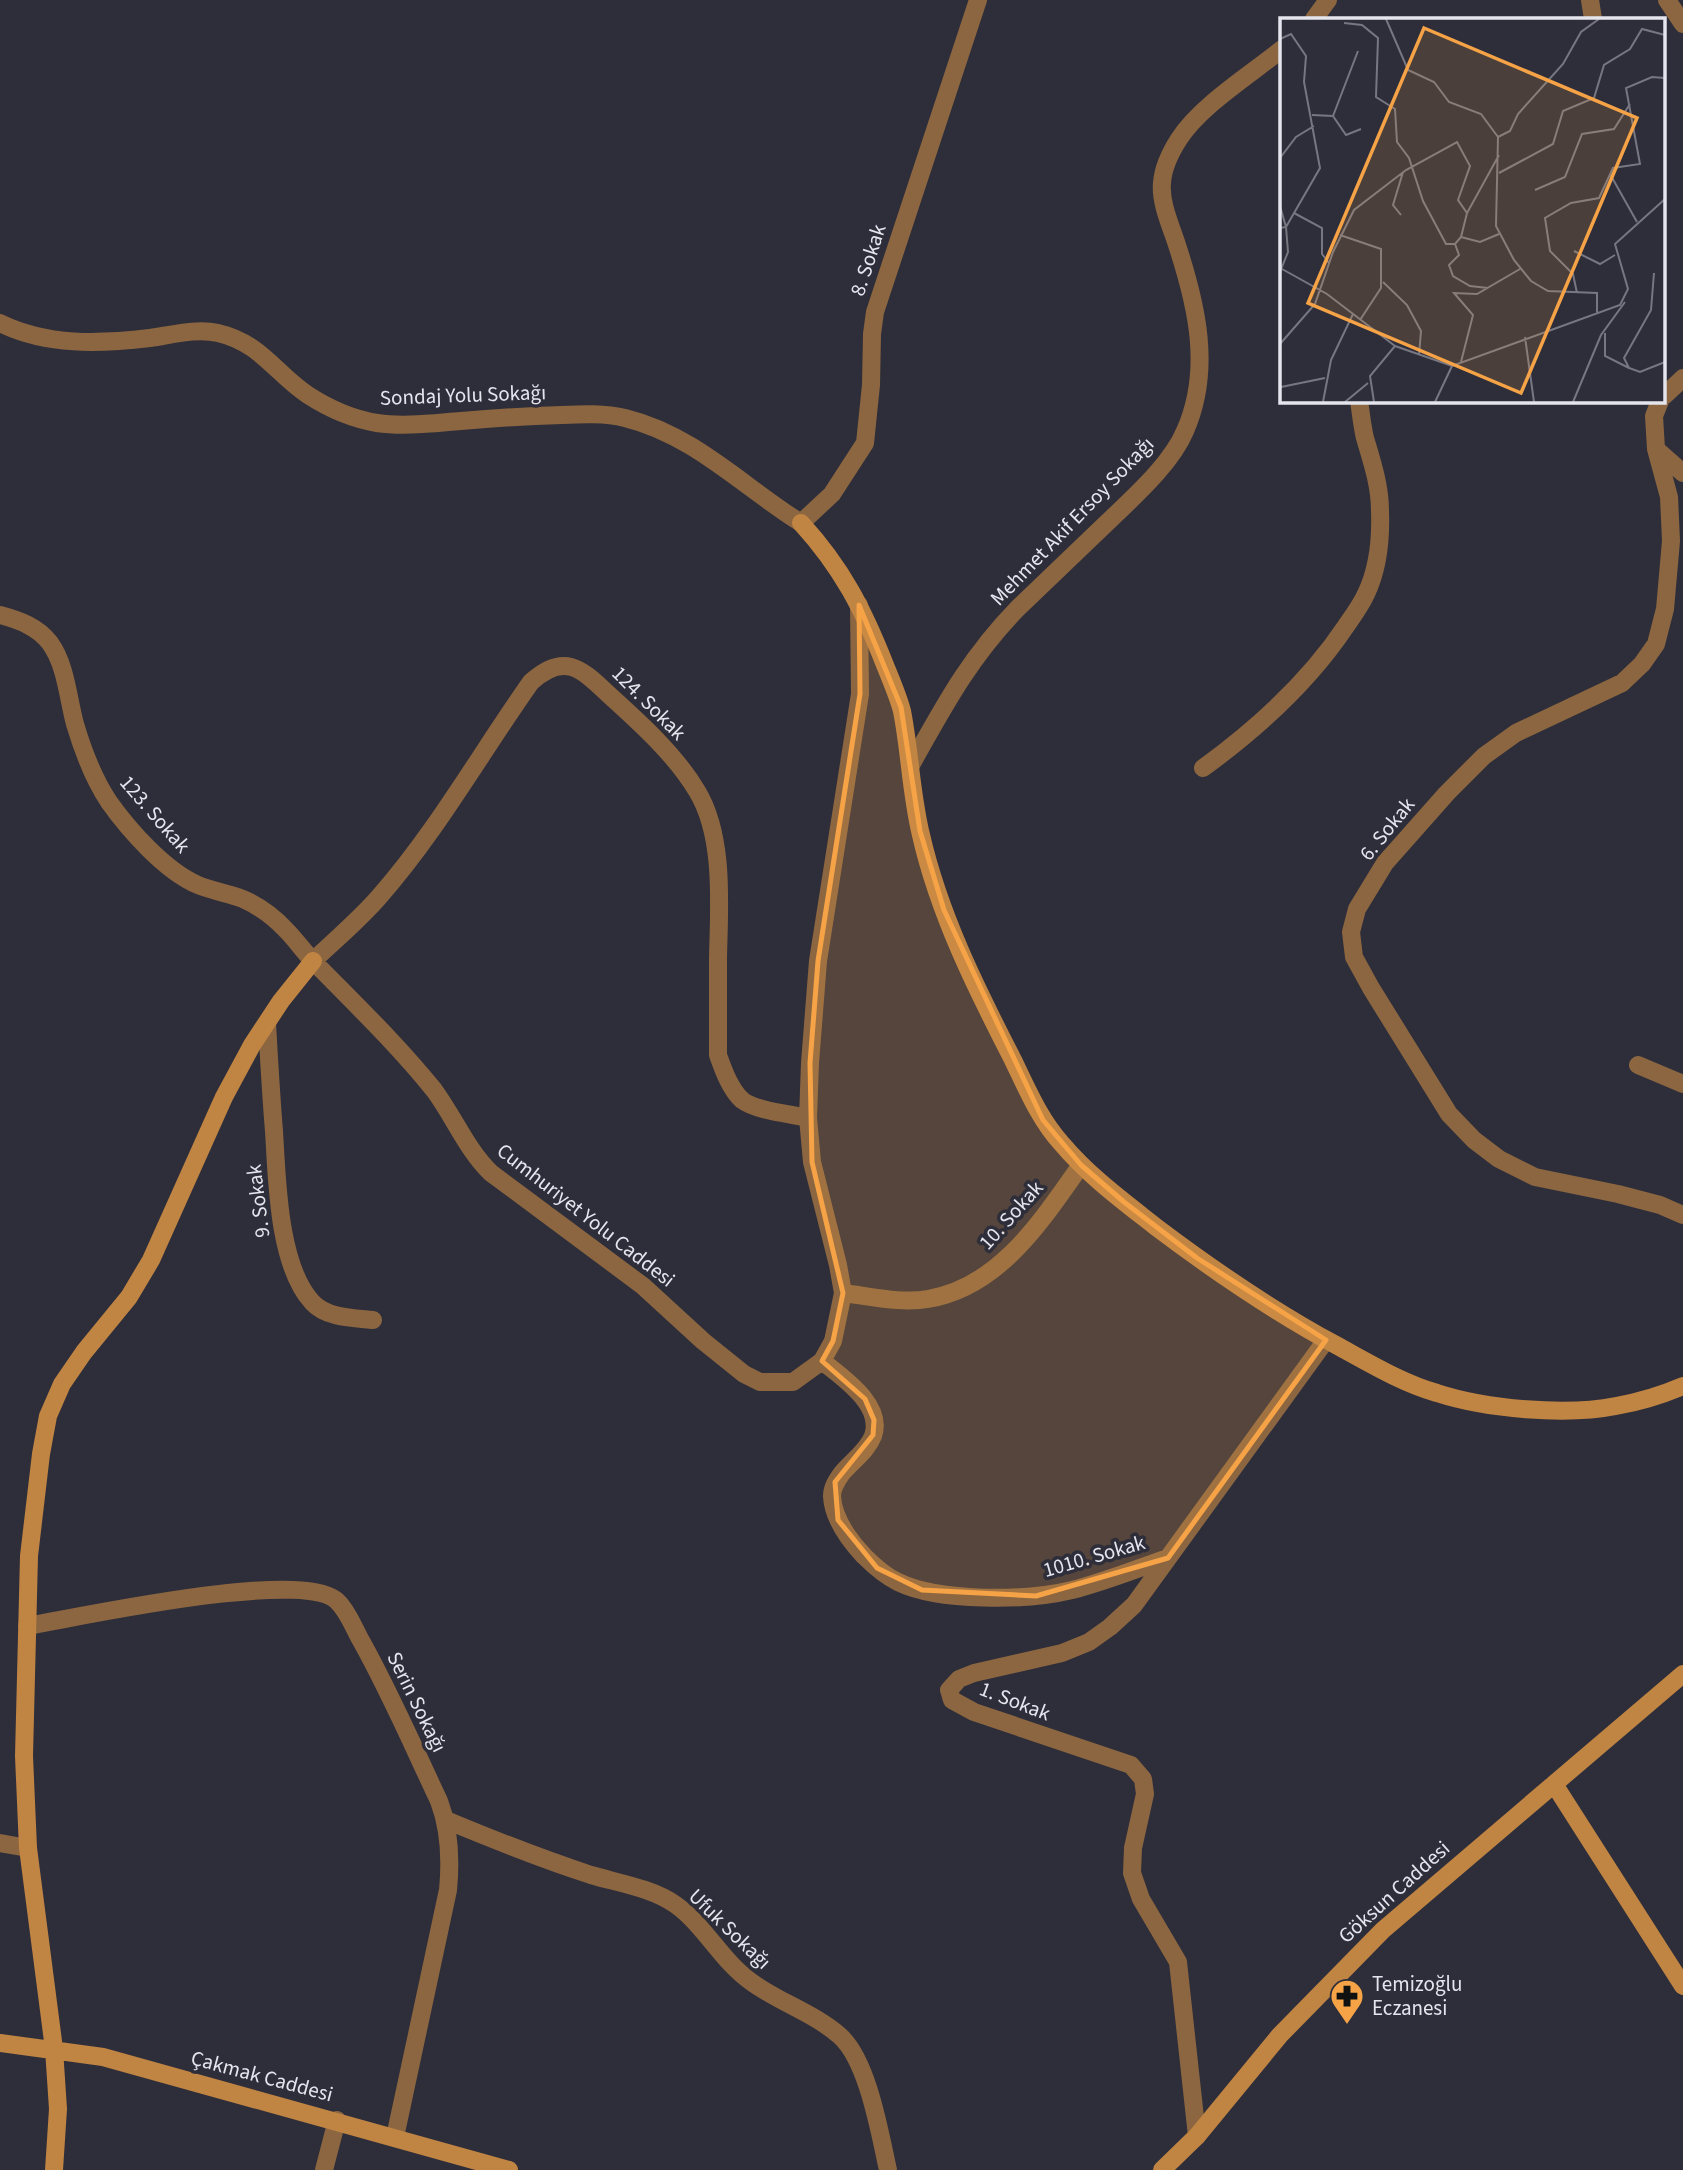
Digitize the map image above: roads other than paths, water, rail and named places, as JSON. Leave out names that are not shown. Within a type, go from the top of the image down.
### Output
[{"type":"street","name":"8. Sokak","points":[[801,523],[832,494],[865,443],[874,312],[978,0]]},
{"type":"street","points":[[1315,18],[1328,0]]},
{"type":"street","points":[[1590,0],[1593,18]]},
{"type":"street","points":[[1667,0],[1683,24]]},
{"type":"street","name":"Mehmet Akif Ersoy Sokağı","points":[[911,765],[958,681],[982,648],[1157,471],[1184,434],[1194,408],[1200,365],[1198,320],[1161,186],[1165,163],[1180,136],[1213,103],[1280,51]]},
{"type":"street","name":"Sondaj Yolu Sokağı","points":[[0,323],[52,340],[93,342],[182,333],[217,333],[245,342],[267,358],[307,395],[344,414],[378,423],[426,424],[582,414],[624,417],[667,432],[705,453],[767,502],[801,523]]},
{"type":"street","points":[[1666,394],[1683,379]]},
{"type":"street","points":[[1203,768],[1264,720],[1304,680],[1337,639],[1366,595],[1375,567],[1380,537],[1380,508],[1378,483],[1359,402]]},
{"type":"street","name":"6. Sokak","points":[[1660,402],[1654,416],[1656,449],[1669,497],[1671,541],[1665,609],[1656,643],[1642,664],[1622,683],[1516,733],[1484,756],[1385,863],[1357,909],[1351,932],[1354,957],[1371,988],[1449,1114],[1474,1139],[1499,1159],[1535,1177],[1618,1194],[1660,1205],[1683,1215]]},
{"type":"street","points":[[1656,449],[1683,473]]},
{"type":"street","points":[[801,523],[827,551],[859,605],[872,630],[901,707],[914,800],[928,866],[972,978],[1043,1120],[1081,1165],[1197,1258],[1326,1340],[1388,1373],[1435,1393],[1494,1405],[1576,1411],[1615,1407],[1683,1386]]},
{"type":"street","name":"Cumhuriyet Yolu Caddesi","points":[[313,961],[383,1031],[433,1090],[450,1112],[480,1163],[636,1280],[744,1374],[760,1382],[793,1382],[822,1361],[834,1341],[843,1293],[812,1162],[808,1118],[818,961],[860,694],[859,605]]},
{"type":"street","name":"123. Sokak","points":[[0,615],[34,628],[51,644],[63,672],[88,765],[109,802],[143,842],[173,870],[195,884],[242,899],[266,912],[287,930],[313,961]]},
{"type":"street","name":"124. Sokak","points":[[313,961],[379,897],[443,814],[531,682],[550,668],[569,665],[588,675],[634,717],[673,759],[698,792],[710,825],[720,874],[718,1055],[725,1075],[742,1100],[761,1108],[808,1118]]},
{"type":"street","points":[[54,2170],[58,2109],[54,2049],[28,1848],[24,1756],[27,1626],[34,1503],[48,1416],[62,1384],[128,1297],[151,1260],[224,1097],[281,1001],[313,961]]},
{"type":"street","name":"9. Sokak","points":[[267,1023],[279,1205],[285,1242],[294,1270],[313,1304],[326,1312],[373,1320]]},
{"type":"street","points":[[1638,1065],[1683,1084]]},
{"type":"street","name":"10. Sokak","points":[[843,1293],[902,1300],[928,1299],[956,1291],[1008,1258],[1040,1223],[1081,1165]]},
{"type":"street","name":"1. Sokak","points":[[1197,2136],[1178,1962],[1141,1899],[1132,1873],[1133,1848],[1145,1794],[1143,1779],[1131,1765],[974,1712],[952,1700],[949,1690],[959,1679],[974,1673],[1062,1653],[1089,1642],[1134,1605],[1326,1340]]},
{"type":"street","name":"1010. Sokak","points":[[822,1361],[865,1399],[874,1420],[873,1435],[863,1451],[835,1482],[832,1496],[838,1520],[854,1545],[877,1568],[898,1582],[922,1590],[953,1594],[1004,1598],[1036,1596],[1071,1591],[1168,1558]]},
{"type":"street","name":"Serin Sokağı","points":[[27,1626],[264,1589],[311,1590],[330,1594],[339,1602],[367,1650],[439,1801],[446,1821],[451,1863],[448,1890],[395,2137]]},
{"type":"street","name":"Göksun Caddesi","points":[[1162,2170],[1197,2136],[1272,2044],[1351,1961],[1411,1904],[1683,1674]]},
{"type":"street","points":[[1554,1784],[1683,1986]]},
{"type":"street","name":"Ufuk Sokağı","points":[[446,1821],[674,1903],[694,1921],[746,1979],[825,2025],[852,2050],[862,2071],[888,2170]]},
{"type":"street","points":[[0,1843],[28,1848]]},
{"type":"street","name":"Çakmak Caddesi","points":[[0,2043],[103,2057],[509,2170]]},
{"type":"street","points":[[324,2170],[337,2120]]},
{"type":"place","name":"Temizoğlu Eczanesi","points":[[1347,2026]]}]
